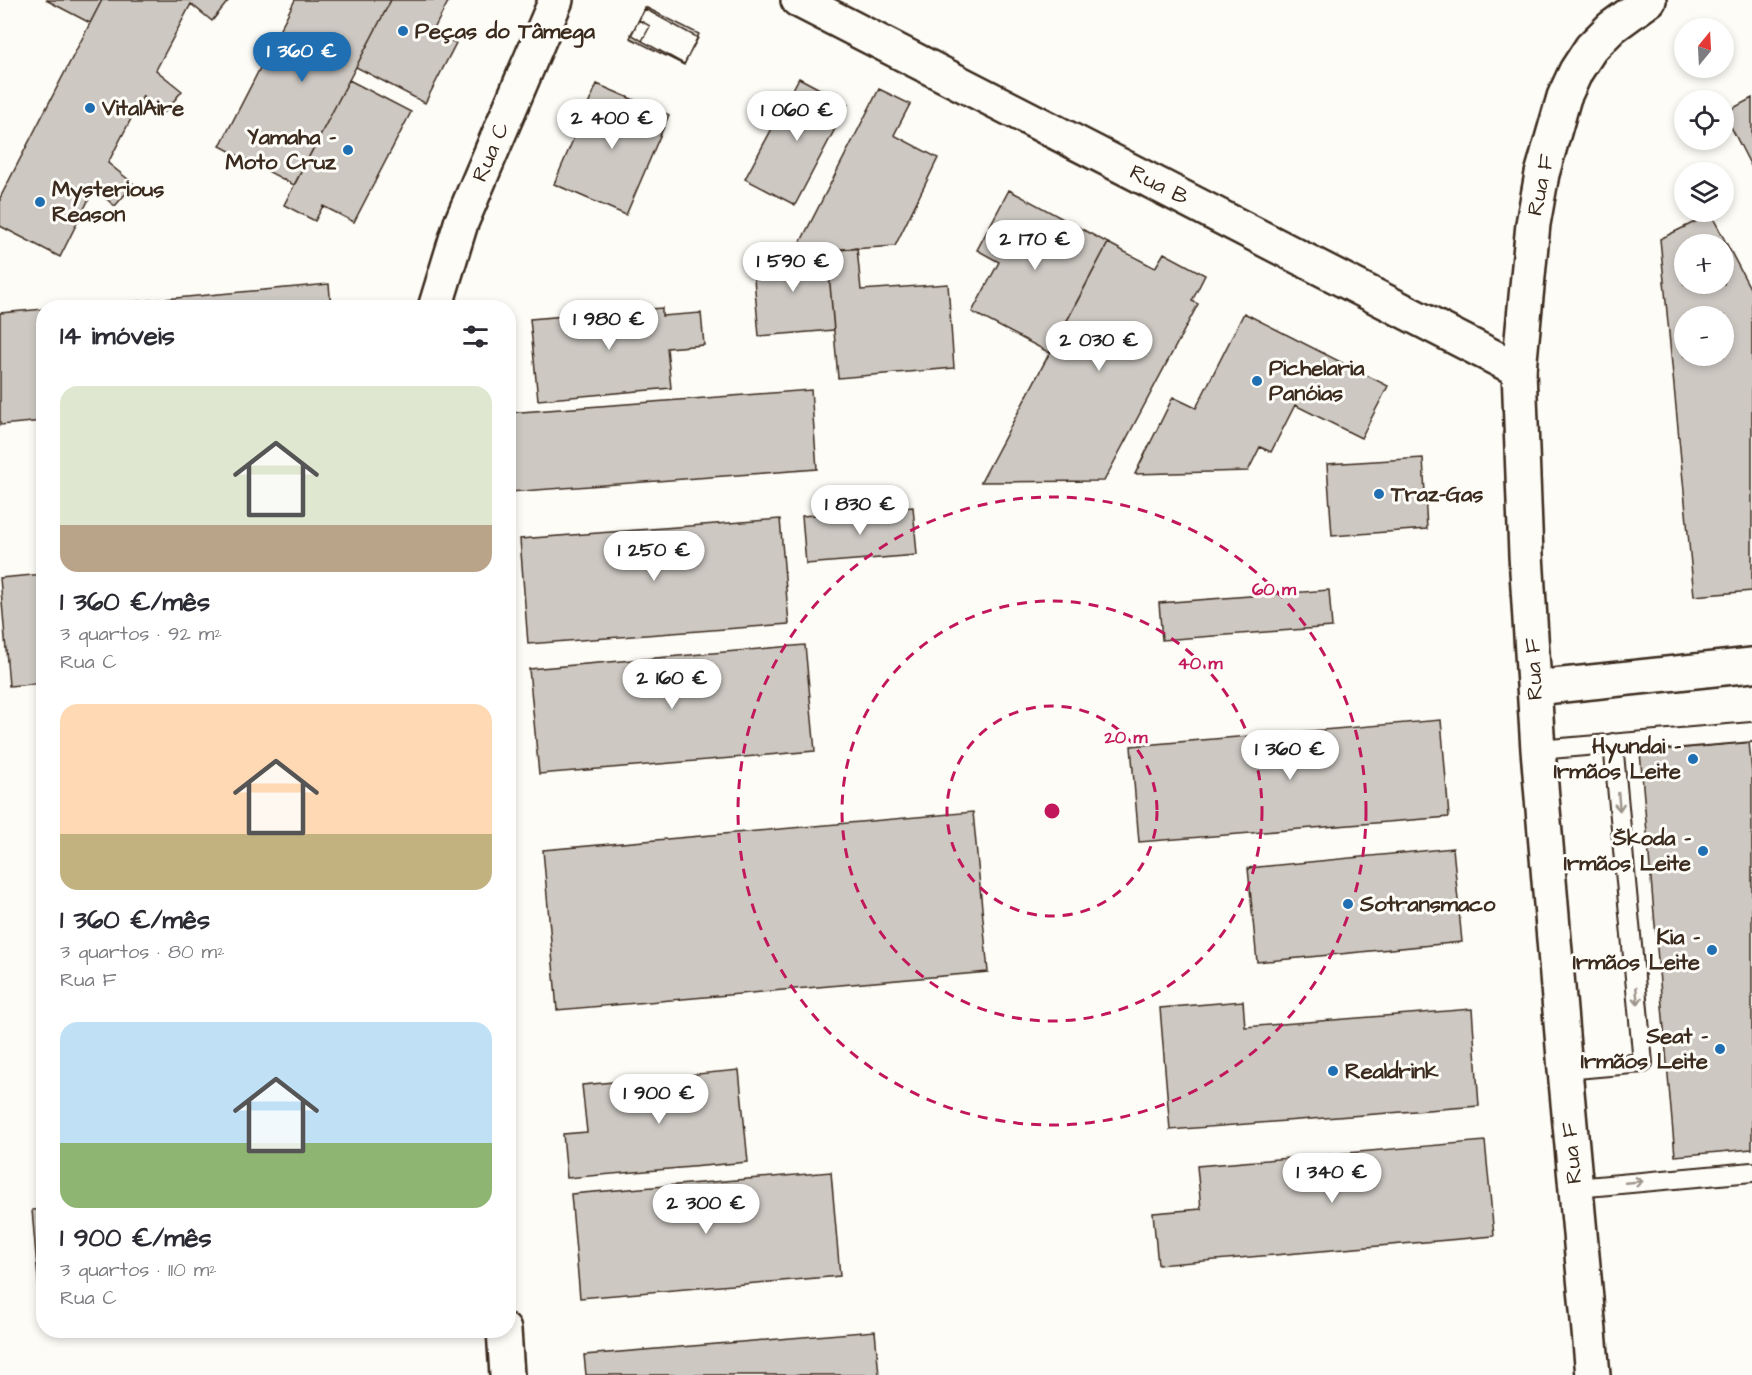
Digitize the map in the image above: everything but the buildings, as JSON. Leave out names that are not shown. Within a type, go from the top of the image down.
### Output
[{"type":"street","name":"Rua C","points":[[437,300],[460,223],[556,0]]},
{"type":"street","name":"Rua B","points":[[798,0],[1519,370]]},
{"type":"street","name":"Rua F","points":[[1593,1375],[1538,750],[1526,555],[1519,370],[1533,224],[1542,174],[1564,97],[1576,70],[1591,48],[1612,27],[1649,0]]},
{"type":"street","points":[[1535,688],[1752,665]]},
{"type":"street","points":[[505,1338],[507,1375]]},
{"type":"lane","points":[[1538,750],[1752,732]]},
{"type":"lane","points":[[1565,1070],[1643,1063],[1613,743]]},
{"type":"lane","points":[[1576,1188],[1752,1172]]},
{"type":"place","name":"Peças do Tâmega","points":[[403,31]]},
{"type":"place","name":"VitalAire","points":[[90,108]]},
{"type":"place","name":"Yamaha - Moto Cruz","points":[[348,150]]},
{"type":"place","name":"Mysterious Reason","points":[[40,202]]},
{"type":"place","name":"Pichelaria Panóias","points":[[1257,381]]},
{"type":"place","name":"Traz-Gas","points":[[1379,494]]},
{"type":"place","name":"Hyundai - Irmãos Leite","points":[[1693,759]]},
{"type":"place","name":"Škoda - Irmãos Leite","points":[[1703,851]]},
{"type":"place","name":"Sotransmaco","points":[[1348,904]]},
{"type":"place","name":"Kia - Irmãos Leite","points":[[1712,950]]},
{"type":"place","name":"Seat - Irmãos Leite","points":[[1720,1049]]},
{"type":"place","name":"Realdrink","points":[[1333,1071]]}]
